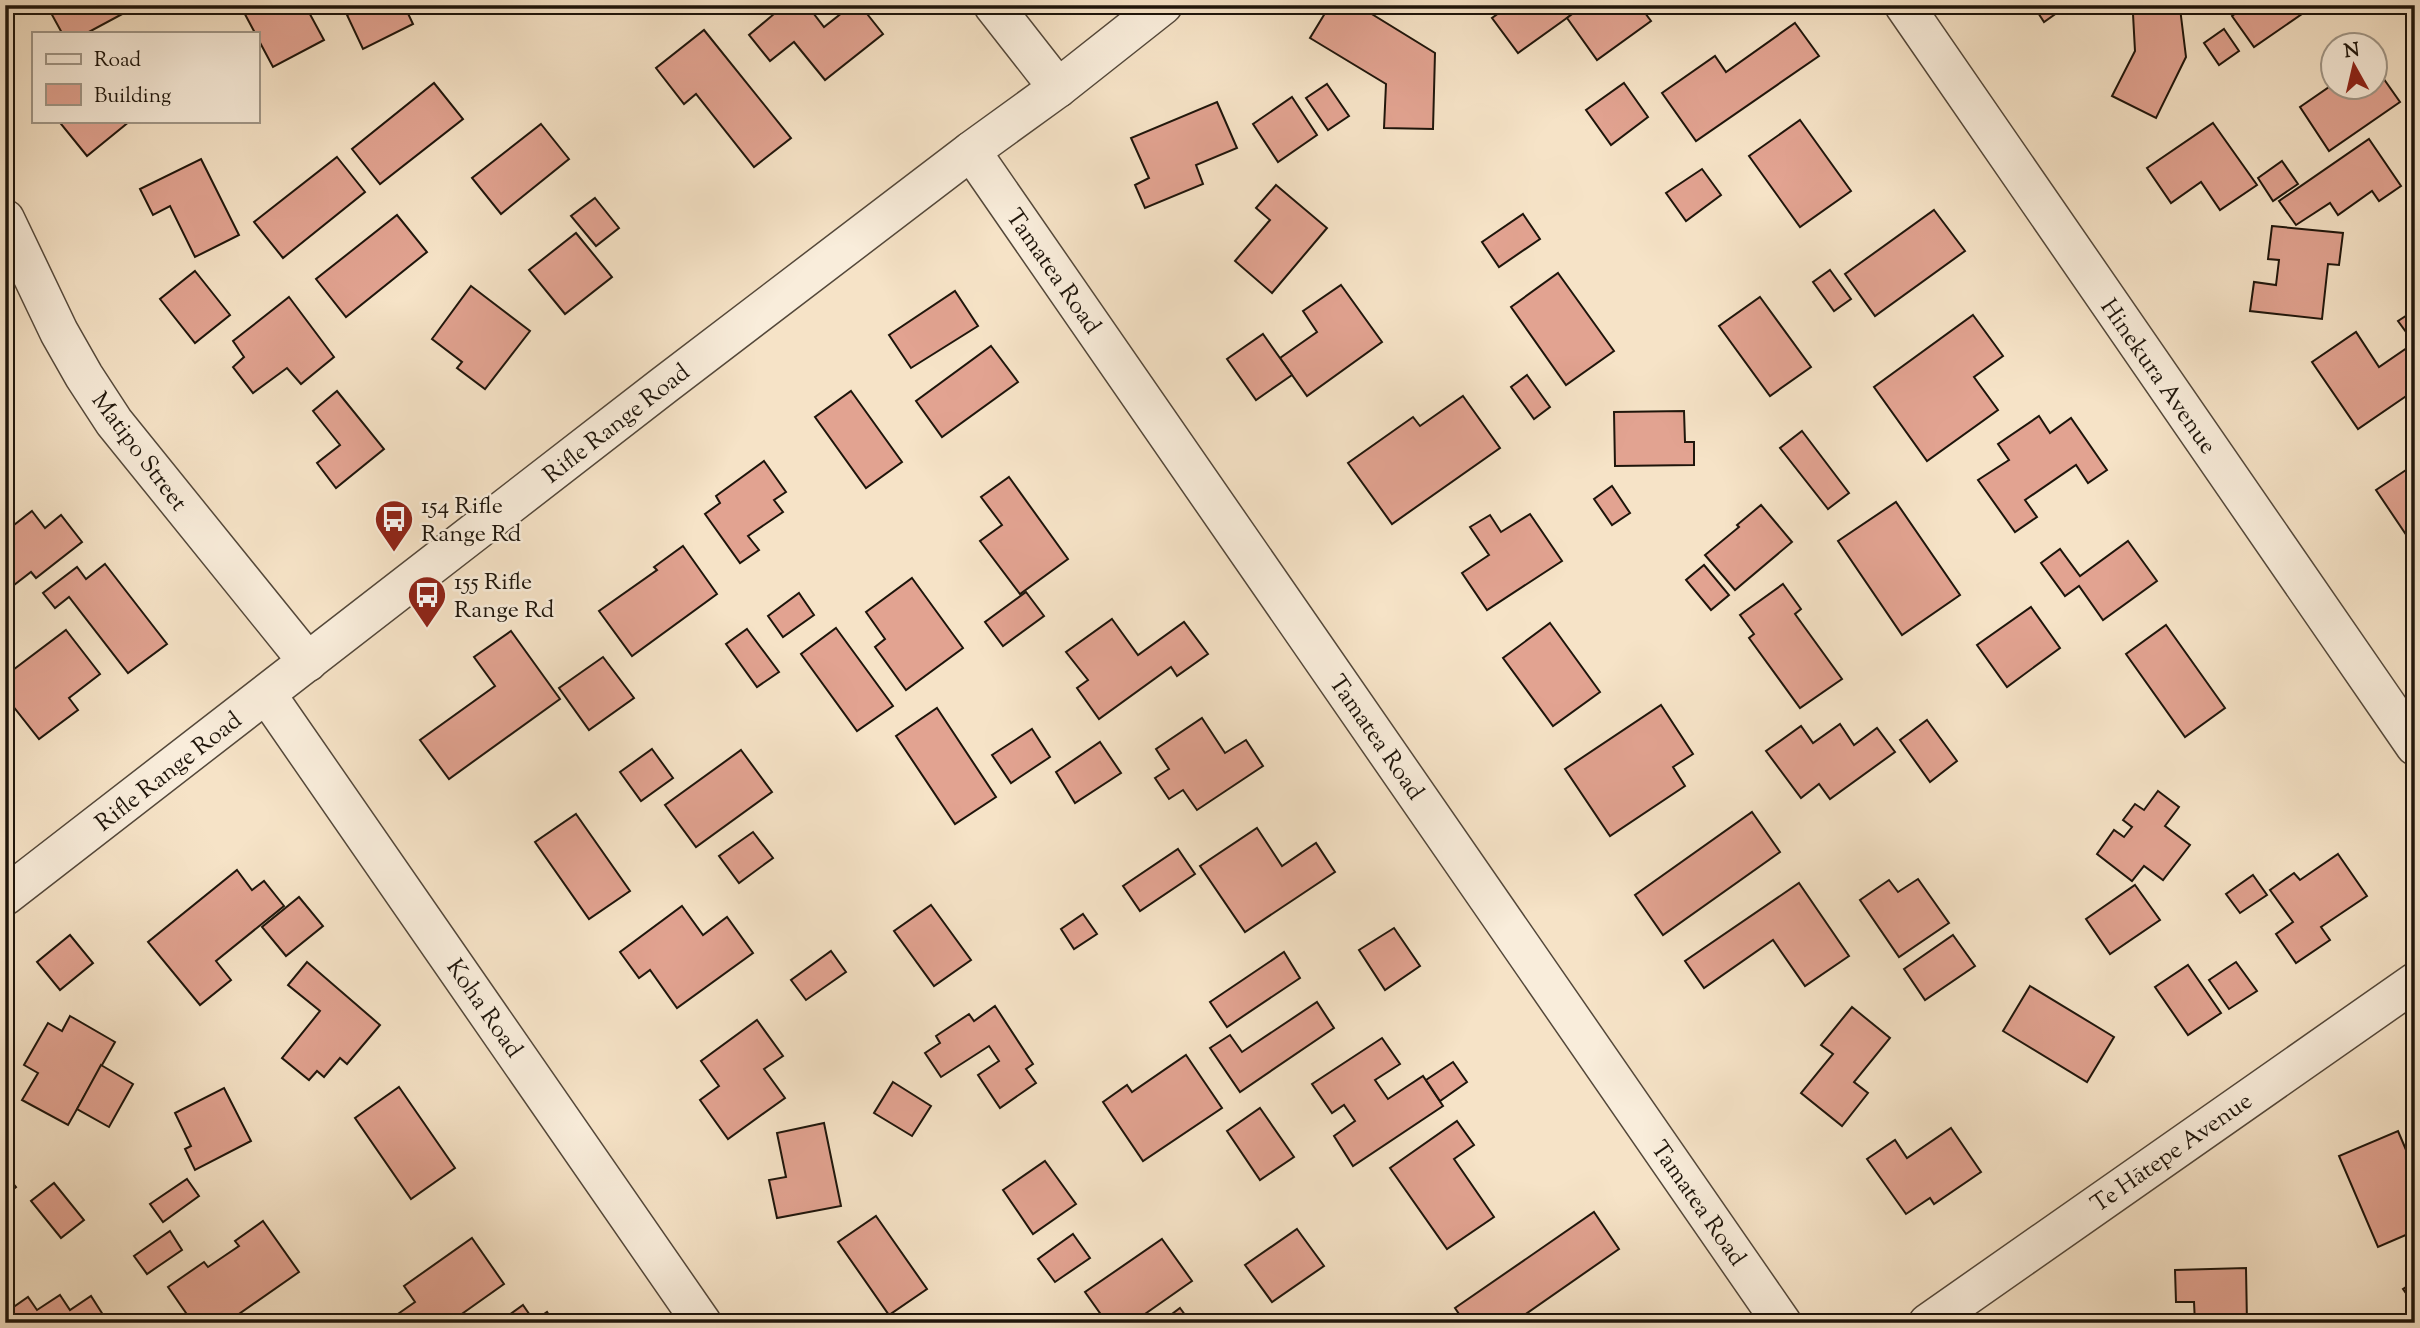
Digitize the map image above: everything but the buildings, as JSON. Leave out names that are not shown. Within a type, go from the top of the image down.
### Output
[{"type":"street","points":[[993,5],[1058,88]]},
{"type":"street","name":"Rifle Range Road","points":[[5,896],[1163,5]]},
{"type":"street","name":"Hinekura Avenue","points":[[1904,5],[2415,746]]},
{"type":"street","name":"Tamatea Road","points":[[971,151],[1782,1323]]},
{"type":"street","name":"Matipo Street","points":[[5,219],[59,332],[114,422],[308,662]]},
{"type":"street","name":"Koha Road","points":[[267,695],[702,1323]]},
{"type":"street","name":"Te Hātepe Avenue","points":[[1928,1323],[2415,982]]},
{"type":"place","name":"154 Rifle Range Rd","points":[[394,553]]},
{"type":"place","name":"155 Rifle Range Rd","points":[[427,629]]}]
